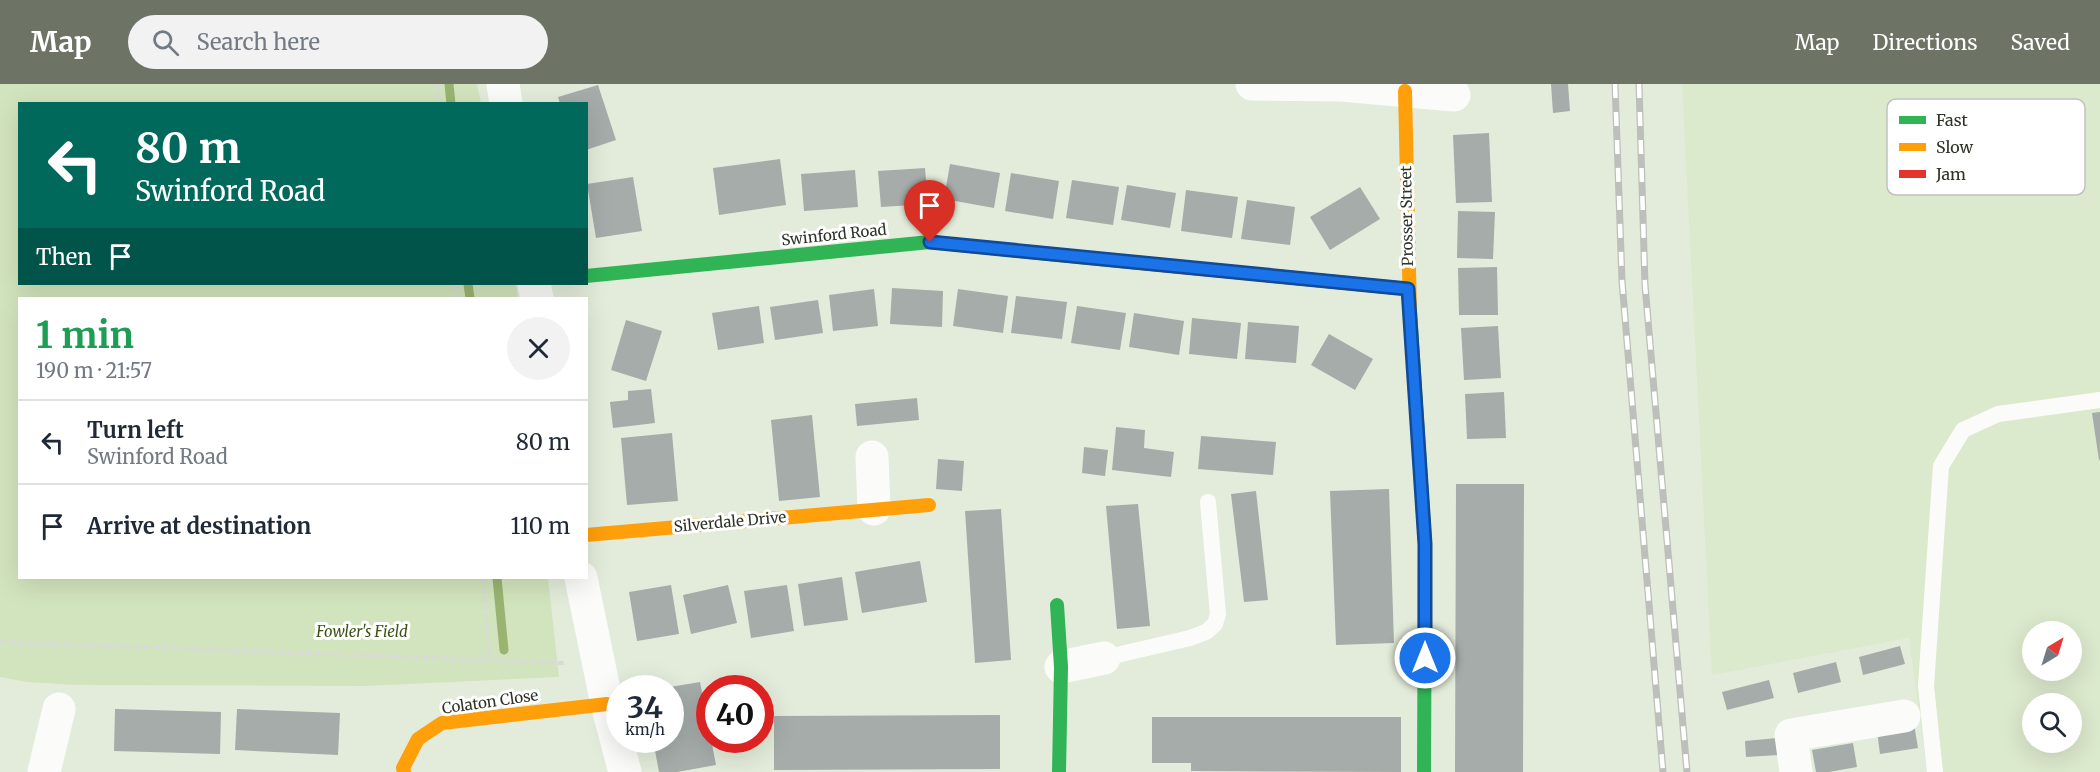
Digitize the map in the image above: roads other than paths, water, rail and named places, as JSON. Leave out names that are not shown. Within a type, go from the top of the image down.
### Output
[{"type":"street","points":[[503,84],[506,102]]},
{"type":"street","points":[[1252,84],[1342,85],[1454,95]]},
{"type":"street","name":"Prosser Street","points":[[1405,91],[1408,289],[1425,544],[1424,772]]},
{"type":"street","name":"Swinford Road","points":[[588,276],[930,242],[1408,289]]},
{"type":"street","points":[[872,457],[874,508]]},
{"type":"street","name":"Silverdale Drive","points":[[588,535],[874,508],[929,505]]},
{"type":"street","points":[[581,579],[606,699]]},
{"type":"street","points":[[1057,605],[1061,667],[1059,772]]},
{"type":"street","points":[[1061,667],[1104,658]]},
{"type":"street","name":"Colaton Close","points":[[404,772],[403,768],[418,739],[442,723],[606,704]]},
{"type":"street","points":[[44,772],[59,709]]},
{"type":"street","points":[[1796,772],[1791,735],[1904,716]]},
{"type":"street","points":[[620,753],[625,772]]},
{"type":"lane","points":[[1935,772],[1926,686],[1941,466],[1964,430],[1998,414],[2100,399]]},
{"type":"lane","points":[[1104,658],[1190,638],[1206,632],[1215,624],[1218,614],[1209,502]]},
{"type":"waterway","points":[[449,84],[451,102]]},
{"type":"waterway","points":[[468,285],[470,297]]},
{"type":"waterway","points":[[497,579],[504,650]]},
{"type":"railway","points":[[1615,84],[1622,281],[1663,772]]},
{"type":"railway","points":[[1639,84],[1645,285],[1687,772]]},
{"type":"park label","name":"Fowler's Field","points":[[362,632]]}]
